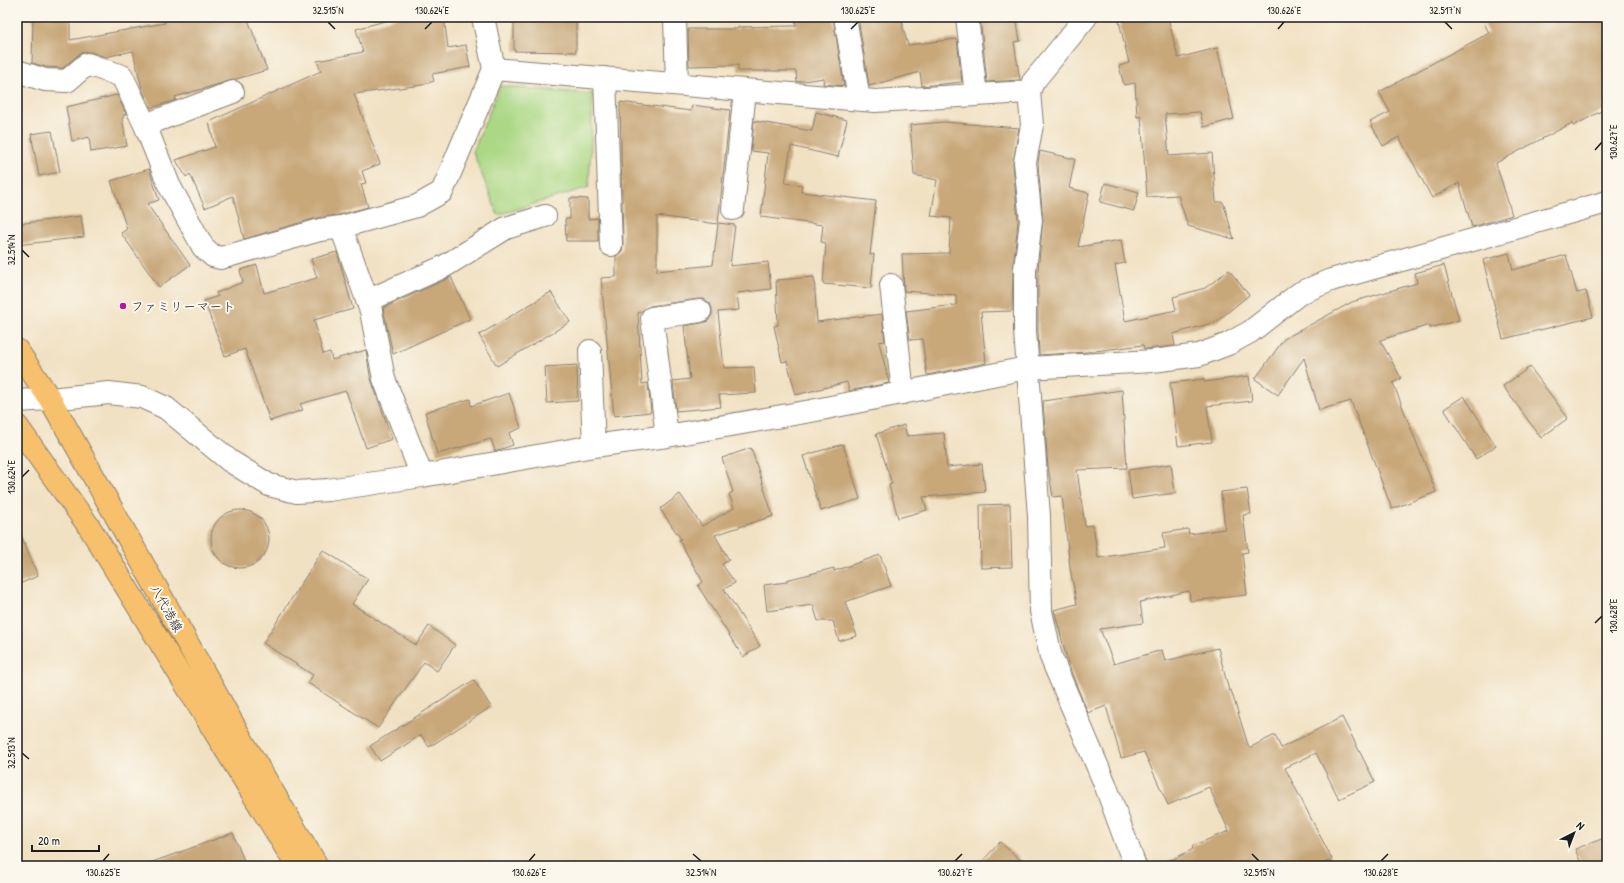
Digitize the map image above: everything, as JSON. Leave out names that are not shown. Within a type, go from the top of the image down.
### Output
[{"type":"main road","name":"八代港線","points":[[17,350],[50,399],[242,740],[317,866]]},
{"type":"main road","name":"八代港線","points":[[17,426],[90,528],[296,866]]},
{"type":"street","points":[[17,71],[45,80],[67,81],[87,64],[122,76],[145,126],[169,185],[204,247],[213,256],[221,258],[320,230],[341,228],[417,206],[442,192],[494,69],[483,17]]},
{"type":"street","points":[[845,17],[859,99]]},
{"type":"street","points":[[967,17],[976,95]]},
{"type":"street","points":[[1086,17],[1033,82],[1029,92],[1032,125],[1025,162],[1031,221],[1025,269],[1024,331],[1039,516],[1041,611],[1051,657],[1105,784],[1135,866]]},
{"type":"street","points":[[675,18],[677,84]]},
{"type":"street","points":[[494,69],[875,101],[1029,92]]},
{"type":"street","points":[[606,78],[611,245]]},
{"type":"street","points":[[733,209],[745,90]]},
{"type":"street","points":[[145,126],[233,92]]},
{"type":"street","points":[[17,401],[109,393],[142,397],[166,408],[230,461],[269,485],[297,492],[328,490],[422,476],[594,446],[667,436],[811,411],[1027,368],[1153,361],[1199,355],[1228,344],[1250,332],[1300,293],[1331,280],[1607,202]]},
{"type":"street","points":[[367,301],[445,266],[506,228],[546,216]]},
{"type":"street","points":[[341,228],[371,311],[384,379],[422,476]]},
{"type":"street","points":[[890,285],[903,392]]},
{"type":"street","points":[[667,436],[652,318],[700,311]]},
{"type":"street","points":[[590,351],[594,446]]},
{"type":"green space","points":[[500,86],[593,94],[589,187],[498,215],[473,152]]},
{"type":"building","points":[[33,17],[70,17],[70,40],[165,23],[164,17],[247,17],[267,70],[175,97],[176,100],[151,108],[142,89],[133,51],[105,57],[91,52],[84,52],[79,54],[63,68],[46,67],[32,63]]},
{"type":"building","points":[[399,17],[444,17],[448,48],[466,45],[470,67],[432,74],[434,81],[422,85],[354,94],[380,164],[362,171],[366,183],[361,184],[368,207],[338,215],[317,218],[244,239],[233,196],[205,208],[190,174],[186,177],[176,160],[215,147],[209,122],[321,71],[317,61],[363,52],[356,29]]},
{"type":"building","points":[[514,17],[576,17],[576,52],[514,51]]},
{"type":"building","points":[[795,17],[833,17],[844,86],[823,84],[824,78],[797,82],[796,71],[738,71],[738,65],[689,66],[688,29],[738,29],[738,27],[796,26]]},
{"type":"building","points":[[858,17],[902,17],[903,28],[908,45],[957,39],[962,82],[922,86],[920,72],[869,86]]},
{"type":"building","points":[[980,17],[1016,17],[1020,41],[1014,42],[1020,80],[987,82]]},
{"type":"building","points":[[1118,17],[1168,17],[1178,58],[1217,48],[1234,119],[1204,127],[1200,112],[1165,114],[1169,156],[1212,153],[1216,202],[1223,202],[1234,239],[1188,226],[1178,195],[1147,197],[1141,116],[1137,117],[1135,83],[1124,85],[1119,66],[1129,63]]},
{"type":"building","points":[[1481,17],[1607,17],[1607,108],[1573,126],[1572,123],[1496,163],[1512,215],[1472,227],[1459,183],[1432,198],[1399,137],[1383,146],[1370,122],[1390,112],[1379,92],[1489,33]]},
{"type":"building","points":[[117,95],[126,114],[123,115],[124,117],[122,118],[127,146],[91,152],[89,137],[72,141],[66,107]]},
{"type":"building","points":[[620,102],[691,111],[692,105],[730,110],[718,223],[735,225],[730,266],[768,262],[771,289],[737,293],[739,310],[718,312],[724,368],[754,367],[756,393],[719,395],[721,407],[676,411],[673,381],[690,379],[684,326],[708,321],[712,315],[712,309],[710,303],[704,299],[650,306],[638,313],[642,384],[648,383],[651,412],[614,416],[601,278],[616,277],[616,256],[622,251]],"holes":[[[657,216],[718,224],[713,265],[657,271]]]},
{"type":"building","points":[[816,112],[847,120],[838,157],[791,146],[785,183],[802,185],[801,192],[876,201],[870,255],[874,254],[871,288],[823,284],[826,243],[821,242],[823,225],[761,217],[768,153],[751,151],[754,121],[812,131]]},
{"type":"building","points":[[944,122],[1019,128],[1013,163],[1018,221],[1013,268],[1012,311],[981,312],[986,363],[927,375],[922,339],[910,340],[906,311],[956,305],[956,295],[904,291],[902,254],[949,253],[951,218],[931,216],[937,180],[914,175],[910,125]]},
{"type":"building","points":[[52,131],[60,172],[39,176],[31,134]]},
{"type":"building","points":[[1040,151],[1075,159],[1069,188],[1089,193],[1078,247],[1121,240],[1125,263],[1115,265],[1125,321],[1176,310],[1173,297],[1205,288],[1229,270],[1249,295],[1216,322],[1173,334],[1175,346],[1144,349],[1143,345],[1087,352],[1039,355],[1038,270],[1043,220],[1038,163]]},
{"type":"building","points":[[149,169],[159,200],[147,204],[190,265],[159,287],[121,233],[127,229],[111,181]]},
{"type":"building","points":[[1105,183],[1139,192],[1134,211],[1100,202]]},
{"type":"building","points":[[570,198],[588,199],[588,219],[598,218],[598,241],[566,241],[565,219],[570,219]]},
{"type":"building","points":[[81,216],[84,237],[17,245],[17,224]]},
{"type":"building","points":[[337,252],[353,309],[314,320],[323,354],[330,352],[332,360],[366,350],[370,376],[392,439],[366,448],[346,391],[300,404],[303,410],[270,421],[245,349],[225,356],[204,301],[218,296],[216,293],[243,282],[240,270],[257,265],[264,293],[317,278],[311,259]]},
{"type":"building","points":[[1509,253],[1513,270],[1566,255],[1577,293],[1586,291],[1593,317],[1503,339],[1483,260]]},
{"type":"building","points":[[1444,265],[1459,320],[1430,328],[1430,325],[1380,340],[1401,378],[1393,383],[1436,492],[1392,509],[1351,401],[1319,410],[1304,358],[1278,395],[1255,379],[1284,339],[1352,302],[1417,283],[1415,273]]},
{"type":"building","points":[[451,277],[470,319],[393,354],[383,308]]},
{"type":"building","points":[[814,277],[817,322],[882,314],[885,341],[879,342],[889,383],[849,391],[847,382],[796,395],[787,361],[782,362],[774,326],[778,325],[776,280]]},
{"type":"building","points":[[551,292],[570,322],[497,366],[479,335]]},
{"type":"building","points":[[577,365],[578,401],[547,403],[545,367]]},
{"type":"building","points":[[1530,367],[1568,418],[1541,438],[1503,386]]},
{"type":"building","points":[[1249,376],[1252,401],[1207,406],[1212,442],[1178,446],[1170,383],[1204,379],[1204,382]]},
{"type":"building","points":[[1122,390],[1127,468],[1077,470],[1085,526],[1093,525],[1098,558],[1165,548],[1163,533],[1188,529],[1189,534],[1225,529],[1221,492],[1247,489],[1251,514],[1243,515],[1248,552],[1242,553],[1247,595],[1190,601],[1189,591],[1140,602],[1143,623],[1100,629],[1114,664],[1162,650],[1165,661],[1218,648],[1229,691],[1231,690],[1249,748],[1275,735],[1281,748],[1342,717],[1375,782],[1339,799],[1316,753],[1285,768],[1332,859],[1319,866],[1160,866],[1193,849],[1192,846],[1229,831],[1209,787],[1168,805],[1144,752],[1121,758],[1106,706],[1088,713],[1075,682],[1068,663],[1054,610],[1077,604],[1070,568],[1062,496],[1053,497],[1048,467],[1043,401]]},
{"type":"building","points":[[509,393],[521,428],[509,433],[513,445],[495,451],[491,439],[437,454],[425,412],[470,399],[471,406]]},
{"type":"building","points":[[1464,396],[1496,446],[1476,459],[1444,409]]},
{"type":"building","points":[[904,425],[907,436],[944,433],[947,467],[982,464],[985,492],[923,497],[927,510],[898,518],[889,485],[892,484],[876,434]]},
{"type":"building","points":[[843,444],[860,499],[821,511],[803,456]]},
{"type":"building","points":[[751,448],[773,516],[715,535],[729,560],[722,564],[735,583],[724,589],[760,646],[743,657],[698,586],[703,582],[679,540],[681,539],[660,509],[680,494],[702,526],[734,508],[729,494],[733,492],[722,458]]},
{"type":"building","points":[[1171,464],[1175,493],[1132,499],[1128,470]]},
{"type":"building","points":[[1010,504],[1012,567],[981,568],[980,505]]},
{"type":"building","points":[[240,510],[251,512],[261,518],[267,528],[269,539],[267,550],[261,560],[251,566],[240,568],[229,566],[219,560],[213,550],[211,539],[213,528],[219,518],[229,512]]},
{"type":"building","points":[[17,526],[38,576],[17,585]]},
{"type":"building","points":[[323,550],[368,579],[352,604],[416,645],[429,626],[455,645],[437,671],[424,662],[378,728],[308,683],[313,675],[263,643]]},
{"type":"building","points":[[880,555],[891,586],[845,602],[857,636],[839,641],[833,621],[818,621],[813,605],[767,611],[764,585],[787,582],[786,580],[834,568],[834,571]]},
{"type":"building","points":[[474,680],[491,707],[429,747],[421,735],[380,761],[370,746]]},
{"type":"building","points":[[233,833],[246,866],[147,866],[147,864]]},
{"type":"building","points":[[1607,837],[1607,866],[1582,866],[1575,849]]},
{"type":"building","points":[[1000,842],[1027,866],[978,866]]},
{"type":"place","name":"ファミリーマート","points":[[123,306]]}]
